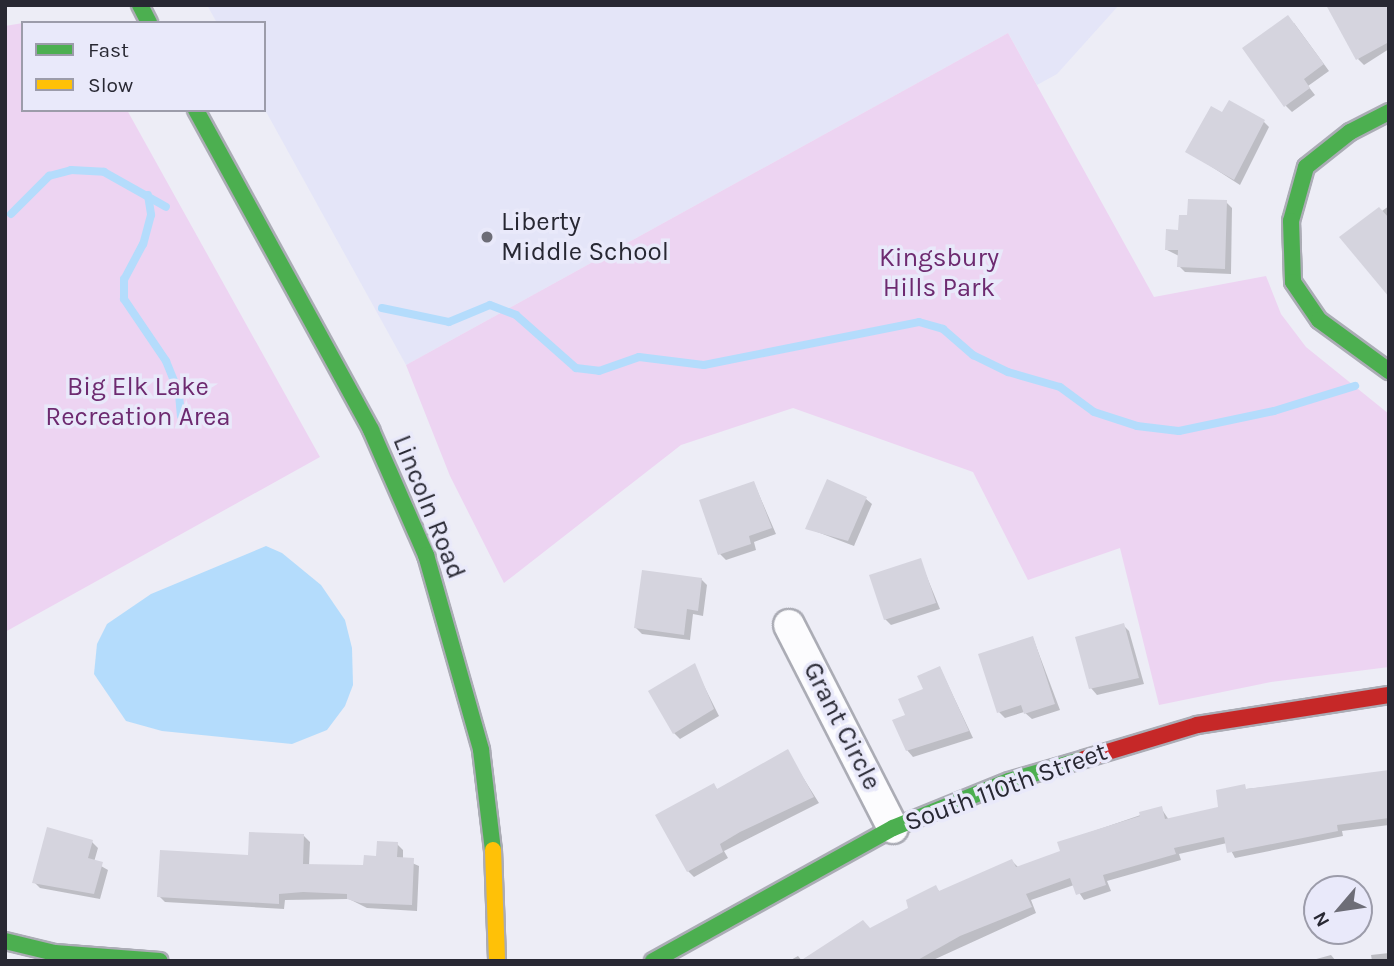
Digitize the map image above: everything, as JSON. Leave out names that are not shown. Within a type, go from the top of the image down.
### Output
[{"type":"street","points":[[140,5],[148,21]]},
{"type":"street","name":"Lincoln Road","points":[[197,112],[371,430],[426,555],[481,750],[495,864],[497,961]]},
{"type":"street","points":[[1389,112],[1350,132],[1306,167],[1292,221],[1293,282],[1319,320],[1389,371]]},
{"type":"street","name":"Grant Circle","points":[[789,625],[893,828]]},
{"type":"street","name":"South 110th Street","points":[[653,961],[893,828],[1009,781],[1145,738],[1250,715],[1389,695]]},
{"type":"street","points":[[5,941],[54,957],[160,961]]},
{"type":"shaded area","name":"Liberty Middle School","points":[[207,5],[1119,5],[1057,74],[1037,85],[1008,33],[406,365],[266,112],[266,21],[216,21]]},
{"type":"green space","name":"Big Elk Lake Recreation Area","points":[[21,23],[21,112],[128,112],[320,457],[5,632],[5,26]]},
{"type":"green space","name":"Kingsbury Hills Park","points":[[1008,33],[1154,297],[1266,276],[1281,314],[1306,347],[1389,414],[1389,667],[1271,682],[1159,705],[1120,548],[1028,580],[973,472],[793,408],[681,445],[504,583],[450,476],[406,365]]},
{"type":"water","points":[[266,546],[282,553],[321,585],[345,620],[352,648],[353,685],[345,706],[327,730],[292,744],[162,731],[126,721],[94,674],[97,644],[107,624],[151,594]]},
{"type":"building","points":[[1326,5],[1389,5],[1389,42],[1356,60]]},
{"type":"building","points":[[1288,15],[1324,64],[1304,79],[1310,88],[1284,107],[1242,48]]},
{"type":"building","points":[[1229,100],[1265,120],[1234,180],[1185,152],[1211,106],[1222,112]]},
{"type":"building","points":[[1188,199],[1227,200],[1225,269],[1177,267],[1178,250],[1165,250],[1166,229],[1178,230],[1179,215],[1187,215]]},
{"type":"building","points":[[1379,207],[1389,218],[1389,297],[1339,237]]},
{"type":"building","points":[[827,479],[867,497],[848,541],[805,529]]},
{"type":"building","points":[[754,481],[772,528],[749,536],[751,544],[718,555],[699,500]]},
{"type":"building","points":[[921,558],[936,603],[884,620],[869,575]]},
{"type":"building","points":[[642,570],[702,578],[698,611],[687,609],[684,635],[634,628]]},
{"type":"building","points":[[1124,623],[1139,678],[1089,689],[1075,637]]},
{"type":"building","points":[[1033,636],[1055,704],[1024,714],[1021,705],[997,713],[978,654]]},
{"type":"building","points":[[695,663],[714,709],[673,734],[648,691]]},
{"type":"building","points":[[940,666],[969,731],[906,751],[892,720],[905,715],[898,699],[923,689],[917,676]]},
{"type":"building","points":[[788,749],[814,797],[740,832],[720,844],[723,852],[687,872],[655,815],[714,783],[717,789]]},
{"type":"building","points":[[1389,770],[1389,818],[1337,825],[1338,831],[1227,853],[1224,837],[1174,848],[1176,854],[1103,875],[1106,885],[1076,895],[1070,878],[1026,894],[1032,907],[960,936],[916,961],[800,961],[863,920],[870,928],[908,908],[906,900],[936,885],[939,891],[1012,859],[1016,867],[1060,851],[1057,842],[1140,816],[1139,812],[1162,806],[1165,819],[1218,807],[1216,790],[1245,784],[1246,789]]},
{"type":"building","points":[[47,827],[93,840],[88,858],[103,862],[94,894],[32,883]]},
{"type":"building","points":[[249,832],[304,834],[303,864],[363,865],[364,855],[376,856],[377,841],[398,842],[397,857],[414,858],[412,905],[360,903],[347,899],[347,894],[303,892],[279,894],[279,904],[157,897],[160,850],[248,855]]},
{"type":"waterway","points":[[11,214],[49,176],[71,170],[104,172],[166,207]]},
{"type":"waterway","points":[[148,195],[151,215],[143,244],[124,279],[124,299],[166,361],[179,394],[181,416]]},
{"type":"waterway","points":[[382,308],[449,322],[490,305],[516,315],[576,368],[599,371],[639,357],[704,365],[919,322],[943,329],[973,355],[1008,372],[1060,387],[1094,412],[1137,426],[1179,431],[1274,411],[1355,386]]},
{"type":"traffic: fast","points":[[140,5],[148,21]]},
{"type":"traffic: fast","points":[[197,112],[371,430],[426,555],[481,750],[493,850]]},
{"type":"traffic: fast","points":[[1389,112],[1350,132],[1306,167],[1291,221],[1293,282],[1319,320],[1389,371]]},
{"type":"traffic: fast","points":[[653,961],[893,828],[1009,781],[1084,759]]},
{"type":"traffic: fast","points":[[5,941],[55,953],[160,961]]},
{"type":"traffic: slow","points":[[493,850],[497,961]]},
{"type":"traffic: jam","points":[[1084,759],[1197,725],[1389,695]]},
{"type":"place","name":"Liberty Middle School","points":[[487,237]]}]
